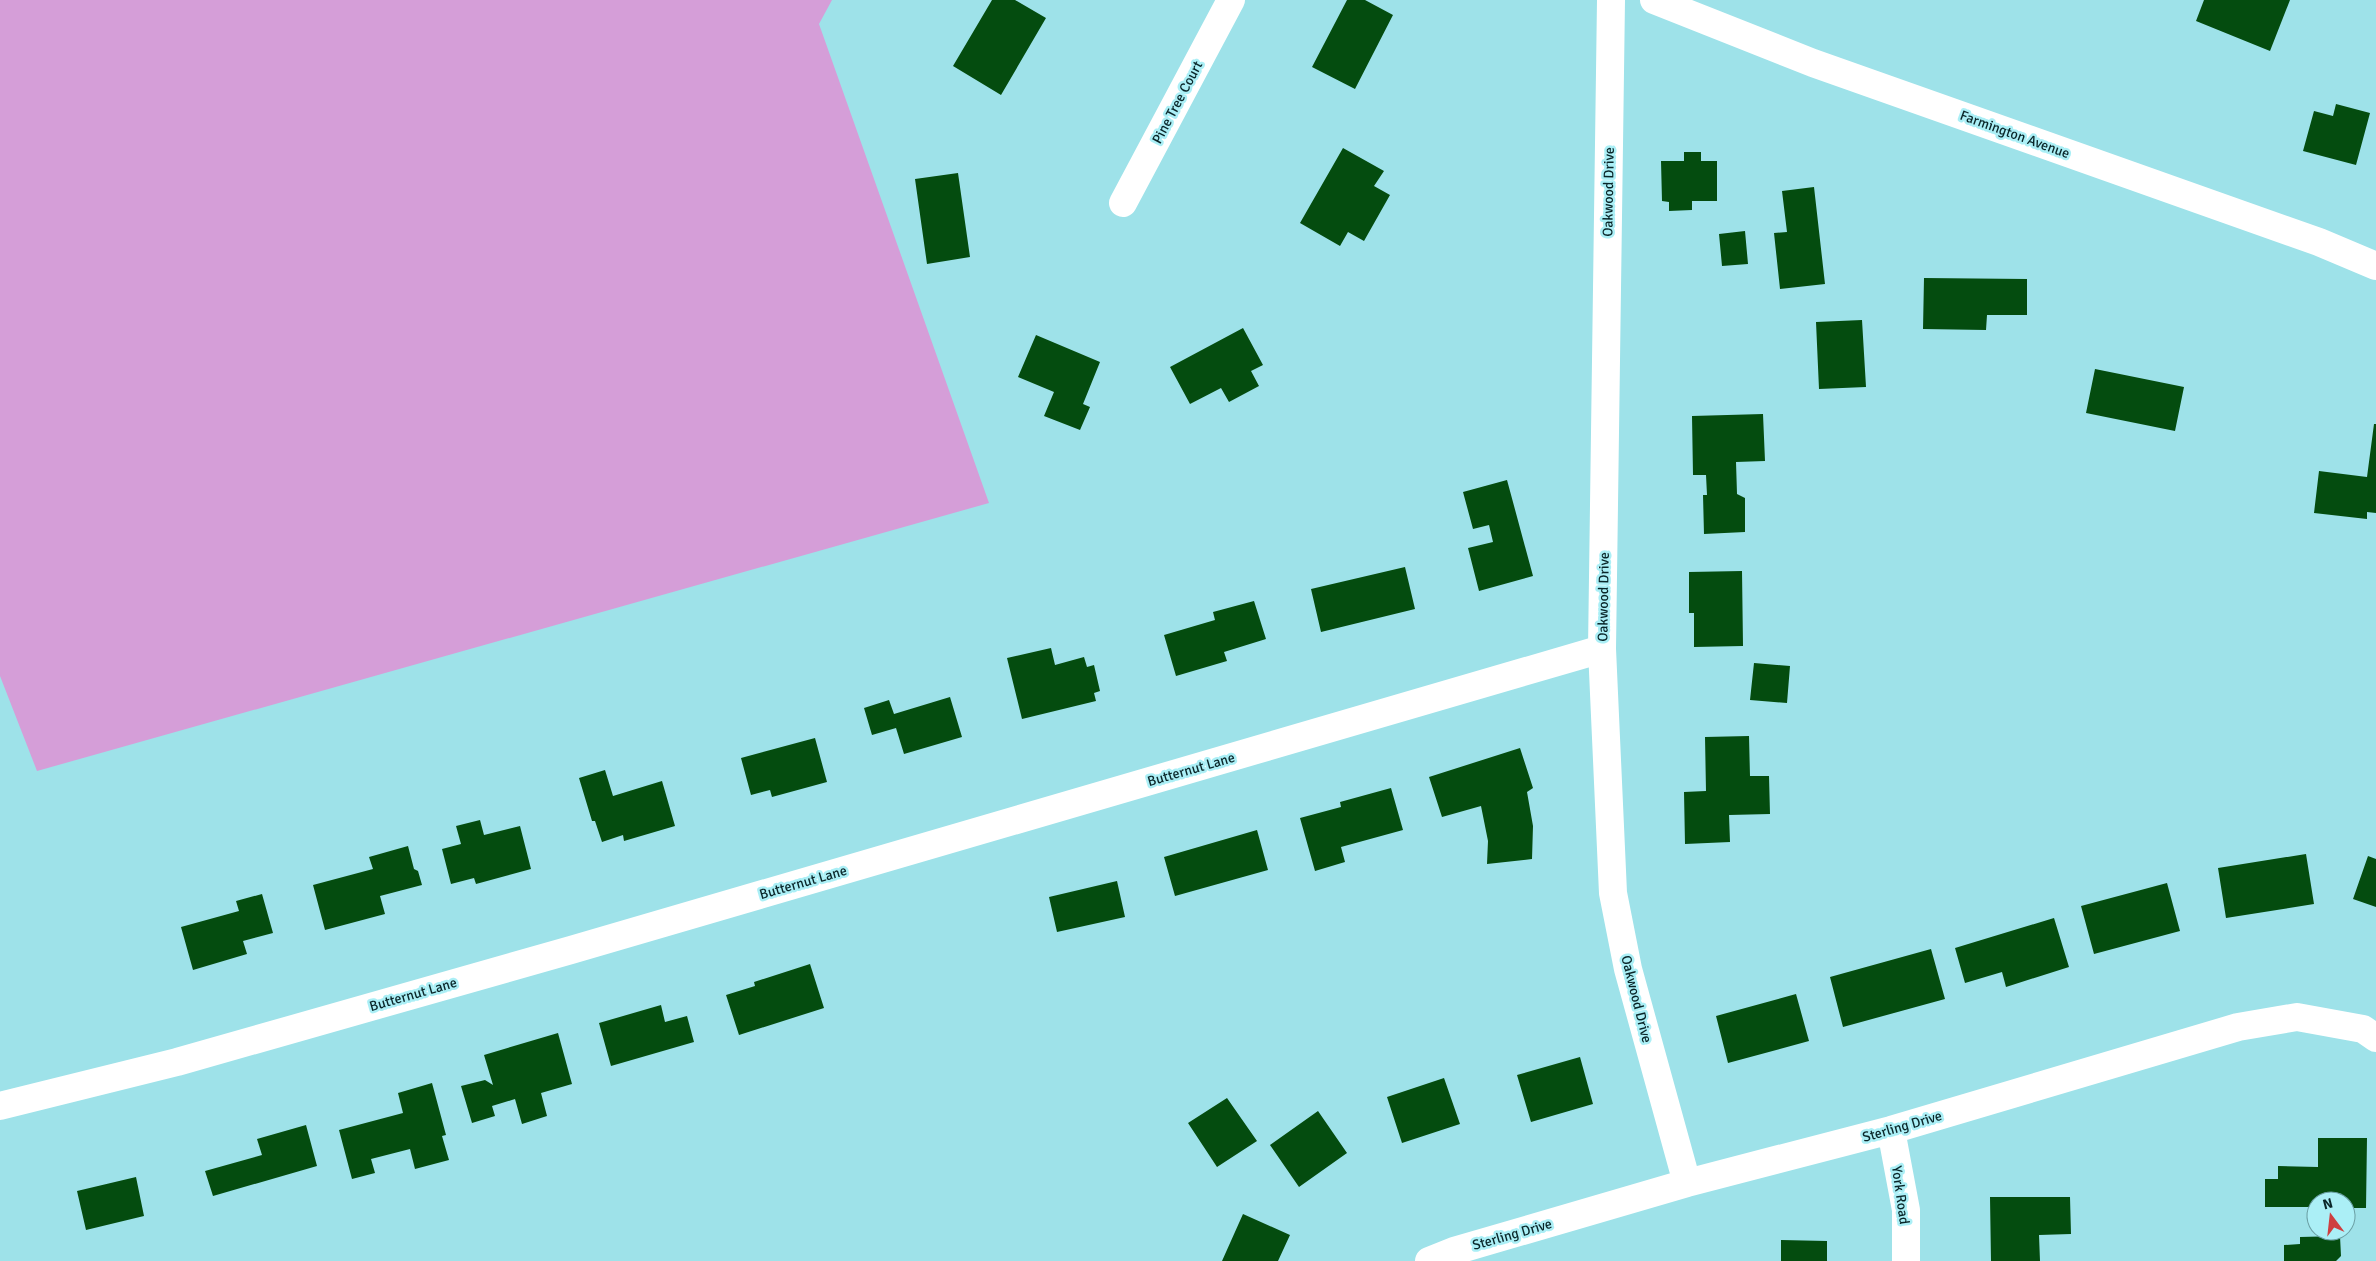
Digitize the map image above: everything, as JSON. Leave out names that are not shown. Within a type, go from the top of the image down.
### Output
[{"type":"street","name":"Pine Tree Court","points":[[1123,203],[1231,0]]},
{"type":"street","name":"Oakwood Drive","points":[[1611,0],[1602,649],[1613,893],[1628,970],[1687,1184]]},
{"type":"street","name":"Farmington Avenue","points":[[1654,0],[1813,63],[2319,242],[2376,266]]},
{"type":"street","name":"Butternut Lane","points":[[0,1106],[187,1059],[1602,649]]},
{"type":"street","name":"Sterling Drive","points":[[1429,1261],[1454,1251],[1687,1184],[1891,1130],[2238,1027],[2297,1017],[2363,1030],[2376,1038]]},
{"type":"street","name":"York Road","points":[[1891,1130],[1906,1210],[1906,1261]]},
{"type":"shaded area","points":[[0,0],[832,0],[819,24],[989,503],[37,771],[0,676]]},
{"type":"building","points":[[992,0],[1015,0],[1046,18],[1001,95],[953,66]]},
{"type":"building","points":[[1347,0],[1365,0],[1393,15],[1355,89],[1312,67]]},
{"type":"building","points":[[2204,0],[2290,0],[2270,51],[2196,21]]},
{"type":"building","points":[[2336,104],[2370,113],[2356,165],[2303,151],[2314,111],[2333,116]]},
{"type":"building","points":[[1343,148],[1384,171],[1374,186],[1390,195],[1364,241],[1348,232],[1340,246],[1300,223]]},
{"type":"building","points":[[1684,152],[1701,152],[1701,161],[1717,161],[1717,201],[1692,201],[1692,210],[1669,211],[1669,202],[1662,201],[1661,161],[1684,161]]},
{"type":"building","points":[[958,173],[970,257],[927,264],[915,179]]},
{"type":"building","points":[[1814,187],[1825,284],[1780,289],[1774,233],[1787,232],[1782,191]]},
{"type":"building","points":[[1745,231],[1748,264],[1722,266],[1719,234]]},
{"type":"building","points":[[1924,278],[2027,279],[2027,315],[1987,315],[1986,330],[1923,329]]},
{"type":"building","points":[[1862,320],[1866,387],[1819,389],[1816,322]]},
{"type":"building","points":[[1243,328],[1263,365],[1251,371],[1259,386],[1229,402],[1221,388],[1190,404],[1170,367]]},
{"type":"building","points":[[1036,335],[1100,362],[1083,404],[1090,407],[1080,430],[1044,416],[1054,392],[1018,377]]},
{"type":"building","points":[[2095,369],[2184,387],[2175,431],[2086,413]]},
{"type":"building","points":[[1763,414],[1765,461],[1736,462],[1737,494],[1745,498],[1745,532],[1704,534],[1703,495],[1707,495],[1706,475],[1693,475],[1692,416]]},
{"type":"building","points":[[2374,424],[2376,424],[2376,513],[2367,512],[2367,519],[2314,513],[2319,471],[2367,477]]},
{"type":"building","points":[[1507,480],[1533,576],[1479,591],[1468,548],[1493,542],[1489,525],[1473,529],[1463,492]]},
{"type":"building","points":[[1405,567],[1415,609],[1321,632],[1311,589]]},
{"type":"building","points":[[1742,571],[1743,646],[1694,647],[1694,613],[1689,613],[1689,572]]},
{"type":"building","points":[[1254,601],[1266,639],[1224,652],[1227,661],[1176,676],[1164,635],[1215,620],[1213,612]]},
{"type":"building","points":[[1051,648],[1055,665],[1084,657],[1087,667],[1094,665],[1100,691],[1094,693],[1096,701],[1022,719],[1007,658]]},
{"type":"building","points":[[1754,663],[1790,666],[1787,703],[1750,700]]},
{"type":"building","points":[[950,697],[962,737],[904,754],[896,728],[872,735],[864,708],[889,700],[894,714]]},
{"type":"building","points":[[1749,736],[1750,776],[1769,776],[1770,814],[1729,815],[1730,842],[1685,844],[1684,792],[1706,791],[1705,737]]},
{"type":"building","points":[[815,738],[827,782],[772,797],[770,790],[751,795],[741,758]]},
{"type":"building","points":[[1520,748],[1533,788],[1527,792],[1533,826],[1532,859],[1487,864],[1488,841],[1481,806],[1442,817],[1429,777]]},
{"type":"building","points":[[605,770],[613,796],[662,781],[675,826],[624,841],[623,835],[602,842],[595,821],[592,821],[579,778]]},
{"type":"building","points":[[1391,788],[1403,830],[1341,847],[1345,862],[1315,871],[1300,818],[1341,807],[1340,802]]},
{"type":"building","points":[[480,820],[484,835],[520,826],[531,869],[476,884],[474,878],[451,884],[442,849],[461,844],[456,826]]},
{"type":"building","points":[[1257,830],[1268,870],[1175,896],[1164,857]]},
{"type":"building","points":[[408,846],[414,869],[418,871],[422,885],[380,896],[385,914],[325,930],[313,885],[373,869],[369,857]]},
{"type":"building","points":[[2306,854],[2314,904],[2226,918],[2218,868]]},
{"type":"building","points":[[2368,856],[2376,859],[2376,907],[2353,899]]},
{"type":"building","points":[[1117,881],[1125,917],[1057,932],[1049,897]]},
{"type":"building","points":[[2167,883],[2180,931],[2094,954],[2081,906]]},
{"type":"building","points":[[262,894],[273,933],[243,941],[247,954],[193,970],[181,927],[239,911],[236,901]]},
{"type":"building","points":[[2054,918],[2069,967],[2006,987],[2002,972],[1965,983],[1955,948]]},
{"type":"building","points":[[1931,949],[1945,999],[1843,1027],[1830,977]]},
{"type":"building","points":[[810,964],[824,1008],[739,1035],[726,995],[755,986],[754,982]]},
{"type":"building","points":[[1796,994],[1809,1041],[1728,1063],[1716,1016]]},
{"type":"building","points":[[661,1005],[665,1022],[687,1016],[694,1042],[611,1066],[599,1023]]},
{"type":"building","points":[[558,1033],[572,1084],[541,1093],[547,1116],[522,1124],[515,1099],[492,1106],[495,1116],[472,1123],[461,1086],[485,1080],[493,1085],[484,1055]]},
{"type":"building","points":[[1580,1057],[1593,1104],[1531,1122],[1517,1075]]},
{"type":"building","points":[[1444,1078],[1460,1124],[1402,1143],[1387,1097]]},
{"type":"building","points":[[432,1083],[446,1135],[442,1136],[449,1160],[415,1169],[410,1149],[371,1159],[375,1173],[352,1179],[339,1130],[403,1113],[398,1093]]},
{"type":"building","points":[[1227,1098],[1257,1141],[1217,1167],[1188,1123]]},
{"type":"building","points":[[1318,1111],[1347,1153],[1299,1187],[1270,1145]]},
{"type":"building","points":[[306,1125],[317,1166],[213,1196],[205,1171],[262,1155],[257,1139]]},
{"type":"building","points":[[2318,1138],[2367,1138],[2366,1208],[2356,1208],[2356,1191],[2306,1191],[2306,1207],[2265,1207],[2265,1179],[2278,1179],[2278,1166],[2318,1167]]},
{"type":"building","points":[[136,1177],[144,1216],[86,1230],[77,1191]]},
{"type":"building","points":[[1990,1197],[2070,1197],[2071,1234],[2039,1235],[2040,1261],[1991,1261]]},
{"type":"building","points":[[1243,1214],[1290,1235],[1278,1261],[1222,1261]]},
{"type":"building","points":[[2300,1237],[2306,1237],[2306,1241],[2340,1241],[2341,1256],[2336,1261],[2284,1261],[2284,1245],[2300,1244]]},
{"type":"building","points":[[1781,1240],[1827,1241],[1827,1261],[1781,1261]]}]
